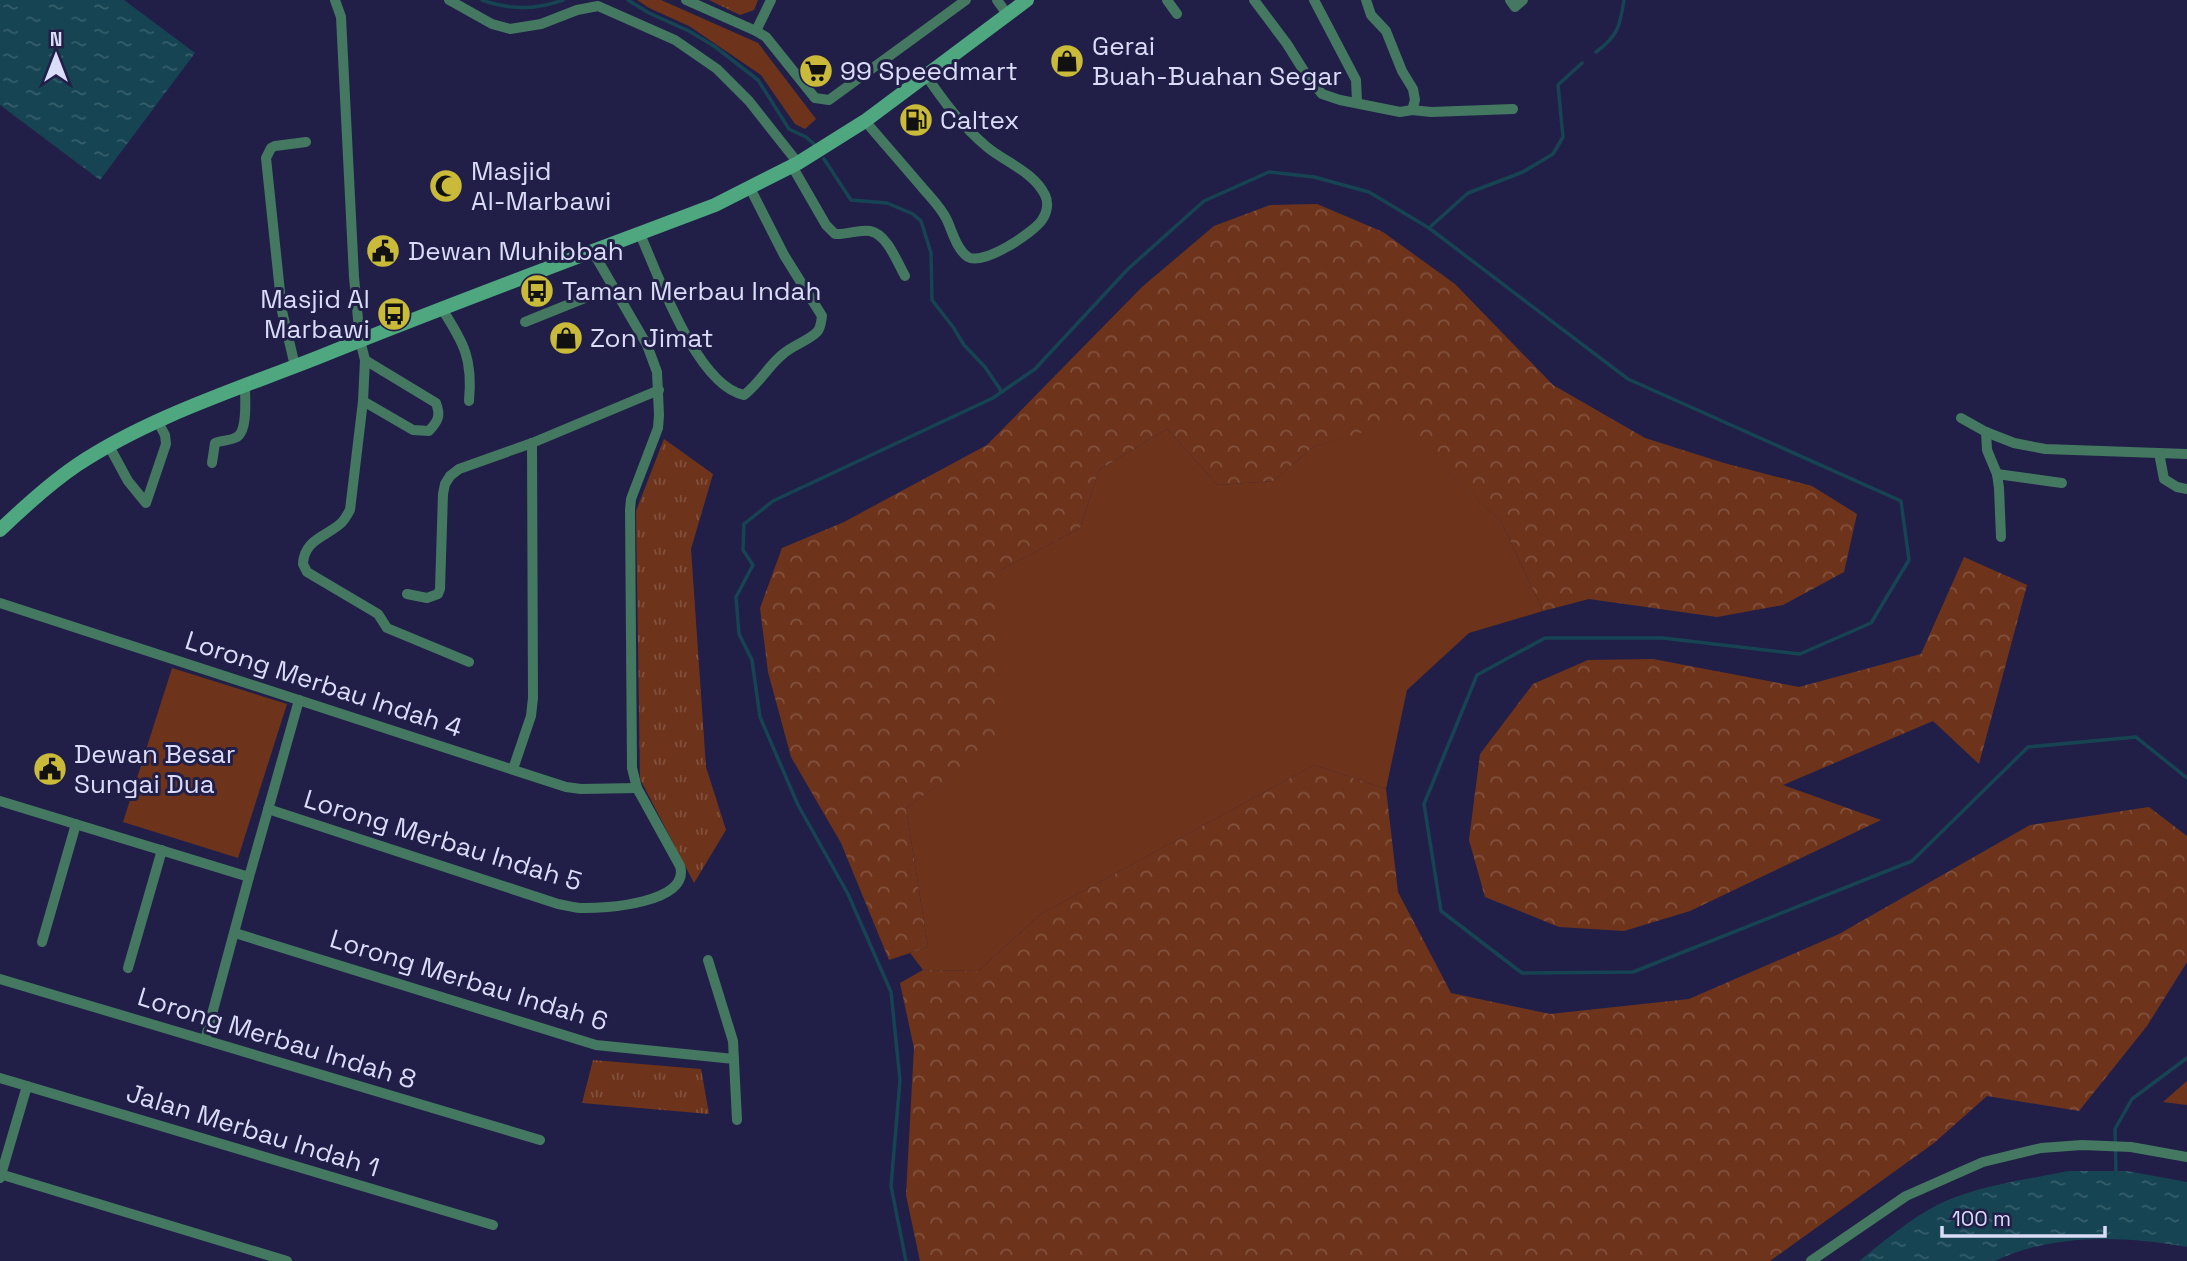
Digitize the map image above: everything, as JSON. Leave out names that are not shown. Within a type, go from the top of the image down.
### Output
[{"type":"main road","points":[[0,530],[47,487],[76,466],[108,446],[158,422],[360,340],[715,205],[795,165],[865,121],[1027,0]]},
{"type":"street","points":[[335,0],[341,17],[354,277],[360,340],[365,360],[363,401],[350,510],[342,523],[324,533],[307,548],[303,564],[307,572],[378,614],[387,628],[469,662]]},
{"type":"street","points":[[449,0],[492,24],[510,29],[541,24],[593,5],[603,6],[675,40],[717,69],[749,101],[795,165],[826,225],[835,234],[870,231],[878,234],[905,276]]},
{"type":"street","points":[[686,0],[766,37],[815,98],[830,100],[966,0]]},
{"type":"street","points":[[756,31],[771,0]]},
{"type":"street","points":[[997,0],[1007,14]]},
{"type":"street","points":[[1167,0],[1177,13]]},
{"type":"street","points":[[1254,0],[1317,89],[1328,97],[1400,113],[1412,110],[1431,112],[1513,109]]},
{"type":"street","points":[[1314,0],[1356,80],[1357,102]]},
{"type":"street","points":[[1366,0],[1371,15],[1386,31],[1402,71],[1413,89],[1415,100],[1412,110]]},
{"type":"street","points":[[865,121],[942,211],[957,242],[969,257],[976,259],[992,255],[1027,233],[1041,222],[1047,205],[1045,194],[1033,179],[989,149],[956,119],[925,75]]},
{"type":"street","points":[[295,366],[282,311],[266,158],[275,146],[306,142]]},
{"type":"street","points":[[640,234],[676,317],[706,369],[734,393],[744,395],[784,353],[817,331],[822,316],[784,255],[750,188]]},
{"type":"street","points":[[593,252],[647,345],[657,372],[659,390],[655,438],[629,510],[632,768],[637,788]]},
{"type":"street","points":[[526,322],[612,288]]},
{"type":"street","points":[[442,309],[467,353],[471,377],[469,401]]},
{"type":"street","points":[[363,401],[413,430],[429,431],[439,420],[436,403],[365,360]]},
{"type":"street","points":[[212,463],[215,443],[235,438],[242,431],[246,411],[244,387]]},
{"type":"street","points":[[407,594],[427,598],[438,594],[440,589],[443,494],[450,476],[468,465],[532,443],[659,390]]},
{"type":"street","points":[[1961,418],[2014,443],[2045,449],[2187,454]]},
{"type":"street","points":[[108,446],[128,481],[146,503],[166,444],[165,435],[158,422]]},
{"type":"street","points":[[1986,432],[1987,450],[1997,474],[2001,537]]},
{"type":"street","points":[[513,769],[531,716],[533,698],[532,443]]},
{"type":"street","points":[[2159,453],[2164,480],[2187,489]]},
{"type":"street","points":[[1997,474],[2062,483]]},
{"type":"street","name":"Lorong Merbau Indah 4","points":[[0,603],[566,788],[637,788]]},
{"type":"street","points":[[205,1040],[299,700]]},
{"type":"street","name":"Lorong Merbau Indah 5","points":[[268,810],[534,897],[568,906],[590,908],[619,906],[660,896],[673,890],[681,878],[680,866],[637,788]]},
{"type":"street","points":[[0,801],[249,877]]},
{"type":"street","points":[[42,942],[76,824]]},
{"type":"street","points":[[128,968],[162,850]]},
{"type":"street","name":"Lorong Merbau Indah 6","points":[[235,933],[596,1045],[734,1059]]},
{"type":"street","points":[[708,960],[733,1041],[737,1120]]},
{"type":"street","name":"Lorong Merbau Indah 8","points":[[0,979],[540,1140]]},
{"type":"street","name":"Jalan Merbau Indah 1","points":[[0,1078],[493,1225]]},
{"type":"street","points":[[27,1086],[0,1176],[288,1261]]},
{"type":"street","points":[[1811,1261],[1906,1196],[1983,1163],[2041,1148],[2082,1144],[2132,1147],[2187,1157]]},
{"type":"green space","points":[[637,0],[661,0],[758,43],[816,119],[805,129],[795,124],[761,75],[689,26]]},
{"type":"green space","points":[[709,0],[758,0],[754,10],[740,15]]},
{"type":"green space","points":[[1317,204],[1383,232],[1455,284],[1553,385],[1645,438],[1724,463],[1812,486],[1857,514],[1844,572],[1783,605],[1717,617],[1589,599],[1543,611],[1501,521],[1394,423],[1313,447],[1273,481],[1218,485],[1167,429],[1099,470],[1080,528],[999,571],[999,741],[906,808],[928,947],[889,960],[841,843],[791,757],[768,672],[760,608],[782,548],[844,522],[987,445],[1142,287],[1214,226],[1270,205]]},
{"type":"green space","points":[[1394,422],[1501,521],[1543,611],[1469,633],[1407,690],[1386,789],[1314,765],[1041,914],[978,971],[923,970],[910,953],[928,947],[906,808],[998,741],[999,571],[1080,528],[1099,470],[1167,429],[1218,485],[1273,481],[1313,447]]},
{"type":"green space","points":[[664,439],[713,474],[691,549],[706,767],[726,830],[694,883],[640,779],[636,511]]},
{"type":"green space","points":[[1964,557],[2027,585],[1979,764],[1933,721],[1783,785],[1881,820],[1690,911],[1624,931],[1559,927],[1485,897],[1469,840],[1480,754],[1533,684],[1588,660],[1653,659],[1799,687],[1921,654]]},
{"type":"green space","points":[[172,668],[287,704],[238,858],[123,822]]},
{"type":"green space","points":[[1314,765],[1386,789],[1398,892],[1451,993],[1550,1014],[1689,999],[1839,934],[2030,825],[2149,807],[2187,836],[2187,962],[2147,1026],[2079,1111],[1987,1096],[1934,1143],[1770,1261],[920,1261],[906,1195],[914,1048],[900,983],[923,970],[978,971],[1041,914]]},
{"type":"green space","points":[[593,1060],[701,1069],[709,1114],[582,1103]]},
{"type":"green space","points":[[2187,1081],[2187,1105],[2163,1102]]},
{"type":"water","points":[[0,0],[124,0],[195,53],[100,180],[0,105]]},
{"type":"water","points":[[2068,1171],[2127,1171],[2187,1182],[2187,1247],[2090,1239],[2041,1245],[1995,1261],[1859,1261],[1912,1220],[1948,1200],[1992,1186]]},
{"type":"waterway","points":[[482,0],[523,8],[563,0]]},
{"type":"waterway","points":[[628,0],[714,46],[758,80],[789,129],[815,145]]},
{"type":"waterway","points":[[1596,52],[1617,30],[1624,0]]},
{"type":"waterway","points":[[1429,228],[1468,193],[1523,172],[1553,154],[1563,137],[1558,85],[1582,63]]},
{"type":"waterway","points":[[824,159],[851,200],[887,203],[913,214],[921,221],[931,253],[932,300],[1002,392]]},
{"type":"waterway","points":[[906,1261],[891,1186],[900,1080],[891,992],[848,894],[798,805],[760,717],[752,660],[739,634],[736,597],[753,565],[743,550],[744,524],[773,501],[993,398],[1035,369],[1128,269],[1204,201],[1269,172],[1314,177],[1369,192],[1429,228],[1628,379],[1901,501],[1909,560],[1871,623],[1800,654],[1663,638],[1545,638],[1477,675],[1424,804],[1441,911],[1522,973],[1633,972],[1912,861],[2028,747],[2136,737],[2187,778]]},
{"type":"waterway","points":[[2116,1175],[2115,1129],[2132,1099],[2187,1058]]},
{"type":"place","name":"Gerai Buah-Buahan Segar","points":[[1067,61]]},
{"type":"place","name":"99 Speedmart","points":[[816,71]]},
{"type":"place","name":"Caltex","points":[[916,120]]},
{"type":"place","name":"Masjid Al-Marbawi","points":[[446,186]]},
{"type":"place","name":"Dewan Muhibbah","points":[[383,251]]},
{"type":"place","name":"Taman Merbau Indah","points":[[537,291]]},
{"type":"place","name":"Masjid Al Marbawi","points":[[394,314]]},
{"type":"place","name":"Zon Jimat","points":[[566,338]]},
{"type":"place","name":"Dewan Besar Sungai Dua","points":[[50,769]]}]
